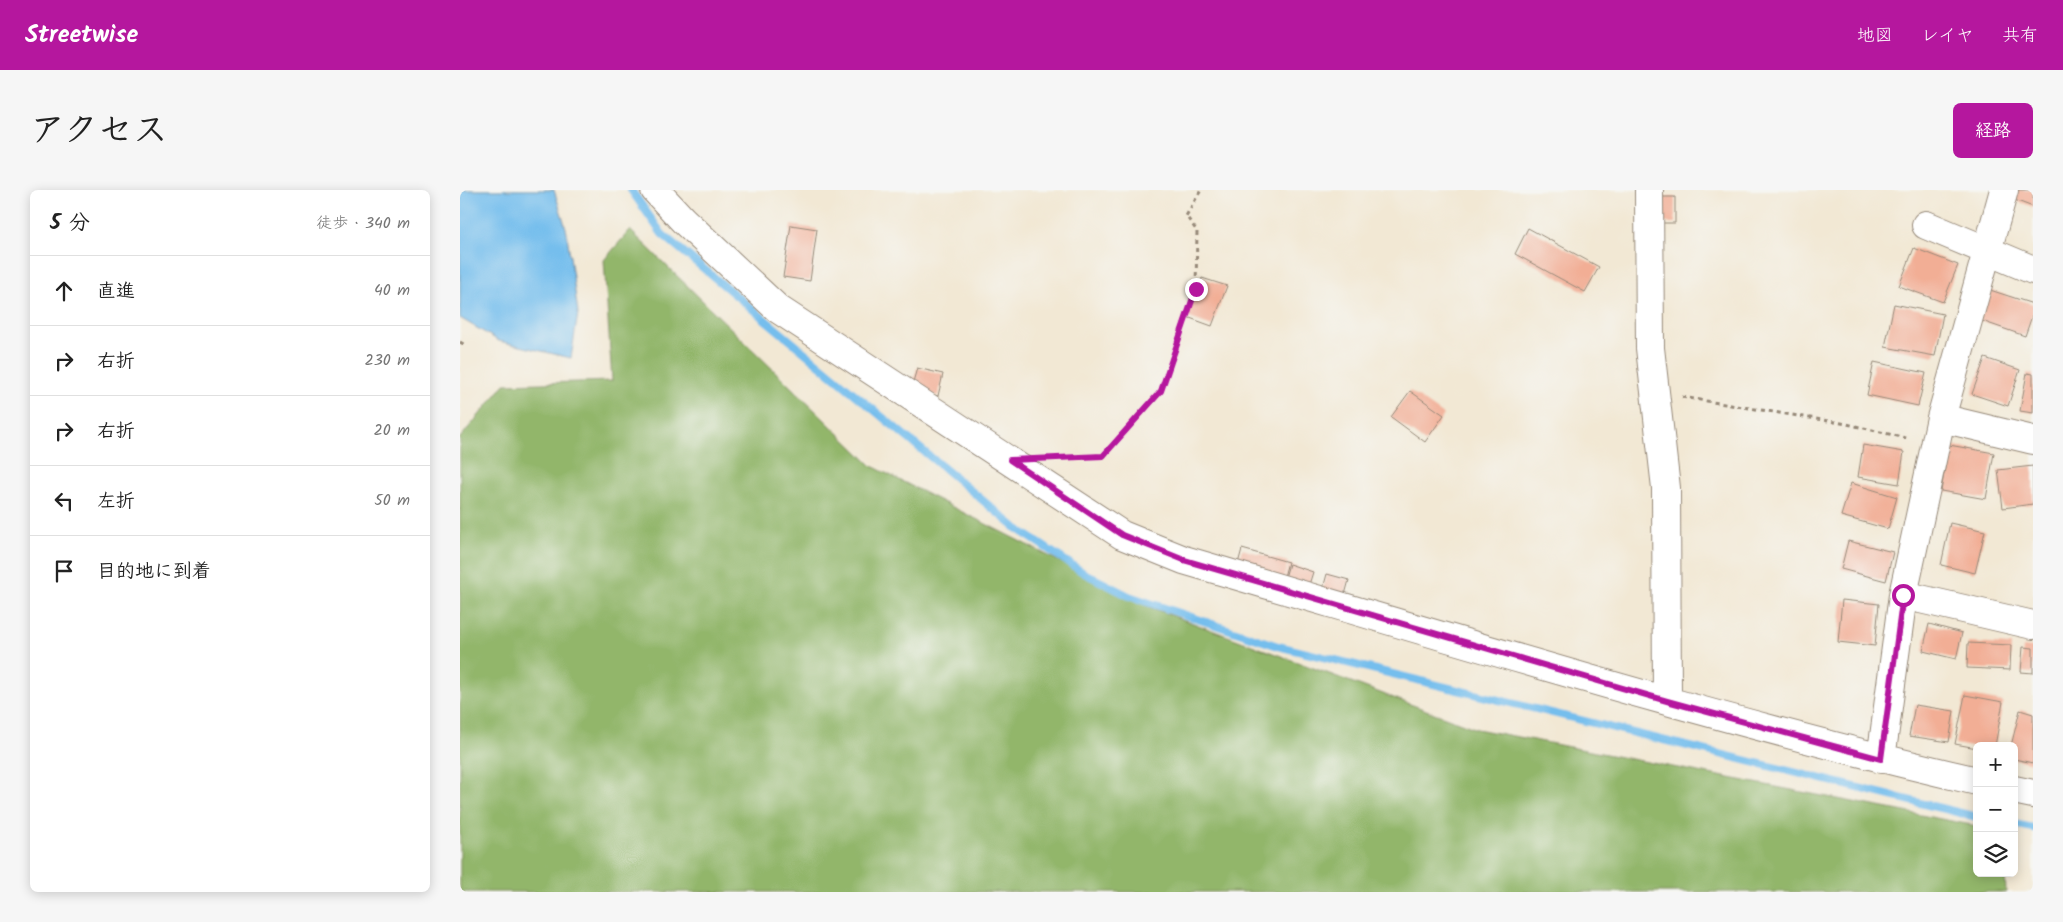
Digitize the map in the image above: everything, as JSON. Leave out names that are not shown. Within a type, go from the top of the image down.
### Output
[{"type":"street","points":[[655,190],[682,220],[778,309],[1122,535],[1184,560],[1667,701],[1881,759],[1973,780]]},
{"type":"street","points":[[1649,190],[1650,348],[1666,488],[1667,701]]},
{"type":"street","points":[[1881,759],[1903,595],[1941,418],[2004,190]]},
{"type":"street","points":[[1926,225],[2033,270]]},
{"type":"street","points":[[1941,418],[2033,440]]},
{"type":"street","points":[[1903,595],[2033,625]]},
{"type":"street","points":[[2018,791],[2033,794]]},
{"type":"path","points":[[1010,460],[1103,456],[1161,391],[1196,289],[1197,231],[1186,216],[1201,190]]},
{"type":"path","points":[[460,342],[465,345]]},
{"type":"path","points":[[1655,392],[1848,424],[1936,445]]},
{"type":"green space","points":[[630,230],[872,466],[1147,606],[1477,729],[1973,825],[1973,877],[2005,877],[2006,892],[460,892],[460,438],[505,384],[612,381],[604,260]]},
{"type":"water","points":[[460,190],[554,190],[566,228],[578,313],[571,358],[499,341],[460,318]]},
{"type":"building","points":[[2015,190],[2033,190],[2033,207],[2012,199]]},
{"type":"building","points":[[1652,197],[1675,197],[1675,223],[1652,223]]},
{"type":"building","points":[[791,225],[817,229],[810,281],[783,277]]},
{"type":"building","points":[[1528,228],[1599,267],[1585,292],[1515,254]]},
{"type":"building","points":[[1914,248],[1958,265],[1943,302],[1899,286]]},
{"type":"building","points":[[1202,278],[1227,286],[1212,326],[1187,317]]},
{"type":"building","points":[[1987,289],[2033,304],[2033,313],[2025,336],[1976,319]]},
{"type":"building","points":[[1894,304],[1943,314],[1935,356],[1885,347]]},
{"type":"building","points":[[1985,358],[2020,370],[2008,406],[1972,394]]},
{"type":"building","points":[[1874,362],[1926,373],[1918,406],[1867,395]]},
{"type":"building","points":[[917,368],[943,374],[938,396],[911,389]]},
{"type":"building","points":[[2027,373],[2033,374],[2033,413],[2020,411]]},
{"type":"building","points":[[1410,391],[1444,415],[1425,442],[1391,417]]},
{"type":"building","points":[[1863,445],[1904,452],[1899,484],[1858,477]]},
{"type":"building","points":[[1949,445],[1994,453],[1986,499],[1941,491]]},
{"type":"building","points":[[2033,466],[2033,504],[2003,508],[1998,470]]},
{"type":"building","points":[[1851,483],[1897,497],[1888,529],[1841,516]]},
{"type":"building","points":[[1950,523],[1985,531],[1975,573],[1941,565]]},
{"type":"building","points":[[1848,541],[1893,552],[1886,581],[1841,569]]},
{"type":"building","points":[[1242,549],[1288,562],[1282,584],[1236,571]]},
{"type":"building","points":[[1289,564],[1313,572],[1307,591],[1283,584]]},
{"type":"building","points":[[1327,574],[1349,580],[1343,602],[1321,596]]},
{"type":"building","points":[[1842,600],[1879,604],[1875,646],[1838,642]]},
{"type":"building","points":[[1929,624],[1962,633],[1956,659],[1923,651]]},
{"type":"building","points":[[1968,643],[2011,645],[2010,670],[1967,668]]},
{"type":"building","points":[[2023,647],[2033,648],[2033,673],[2021,672]]},
{"type":"building","points":[[1965,695],[2003,702],[1996,742],[1973,742],[1973,747],[1955,744]]},
{"type":"building","points":[[1915,705],[1954,711],[1949,742],[1909,736]]},
{"type":"building","points":[[2020,710],[2033,714],[2033,763],[2018,760],[2018,742],[2012,742]]},
{"type":"waterway","points":[[631,190],[662,234],[1016,528],[1084,573],[1129,596],[1278,646],[1973,816]]},
{"type":"waterway","points":[[2018,825],[2033,828]]},
{"type":"route","points":[[1196,289],[1161,391],[1103,456],[1010,460],[1122,535],[1184,560],[1667,701],[1881,759],[1903,595]]}]
